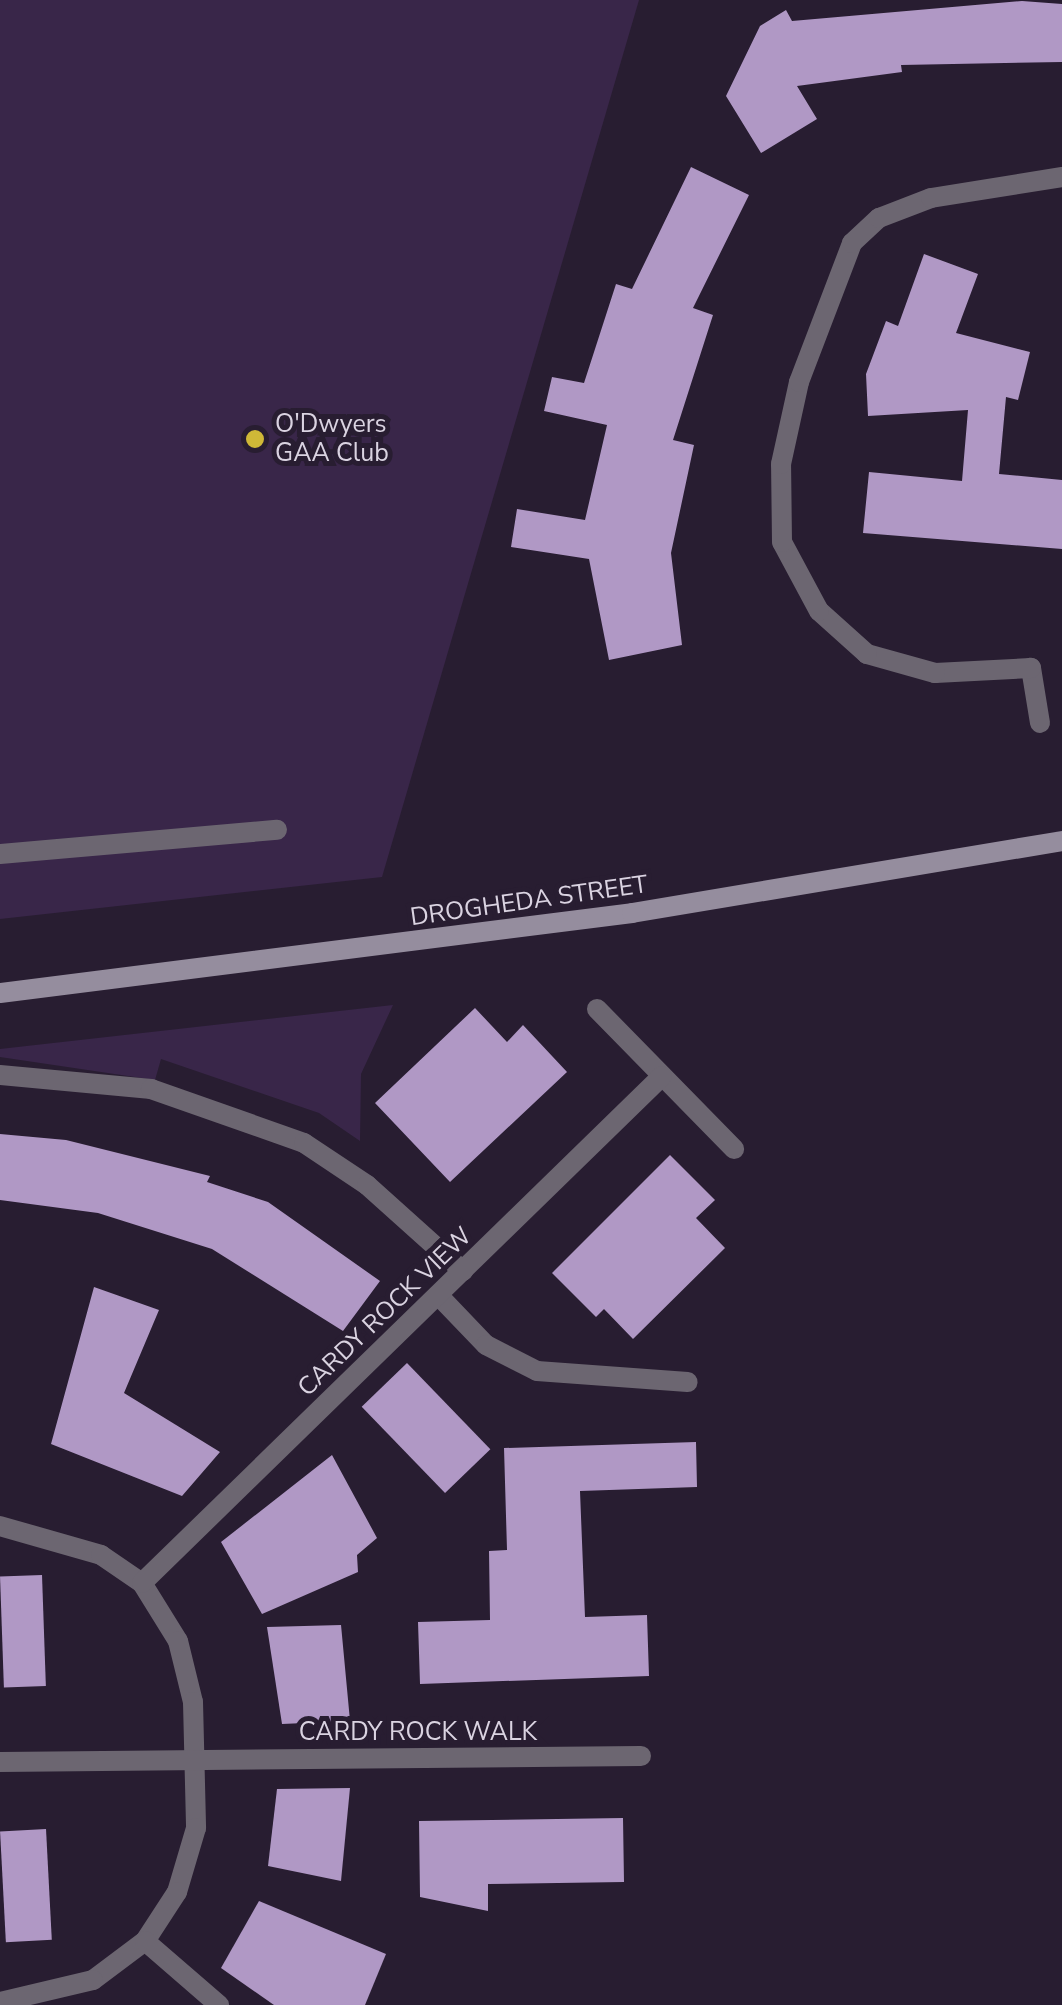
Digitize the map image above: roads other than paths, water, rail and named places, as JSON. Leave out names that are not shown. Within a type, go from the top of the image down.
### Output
[{"type":"main road","name":"DROGHEDA STREET","points":[[0,993],[632,913],[1062,841]]},
{"type":"street","points":[[1040,723],[1031,668],[936,673],[884,659],[866,654],[820,611],[782,542],[781,464],[799,382],[852,243],[879,218],[931,198],[1062,177]]},
{"type":"street","points":[[0,854],[277,830]]},
{"type":"street","points":[[597,1009],[734,1149]]},
{"type":"street","points":[[0,1076],[151,1090],[304,1144],[367,1185],[464,1271]]},
{"type":"street","name":"CARDY ROCK VIEW","points":[[142,1584],[662,1076]]},
{"type":"street","points":[[438,1296],[486,1345],[522,1366],[688,1382]]},
{"type":"street","points":[[0,1526],[101,1555],[142,1584],[178,1641],[194,1702],[196,1758],[196,1828],[176,1892],[145,1942],[93,1980],[0,2002]]},
{"type":"street","name":"CARDY ROCK WALK","points":[[0,1762],[641,1756]]},
{"type":"street","points":[[145,1942],[219,2005]]},
{"type":"place","name":"O'Dwyers GAA Club","points":[[255,439]]}]
